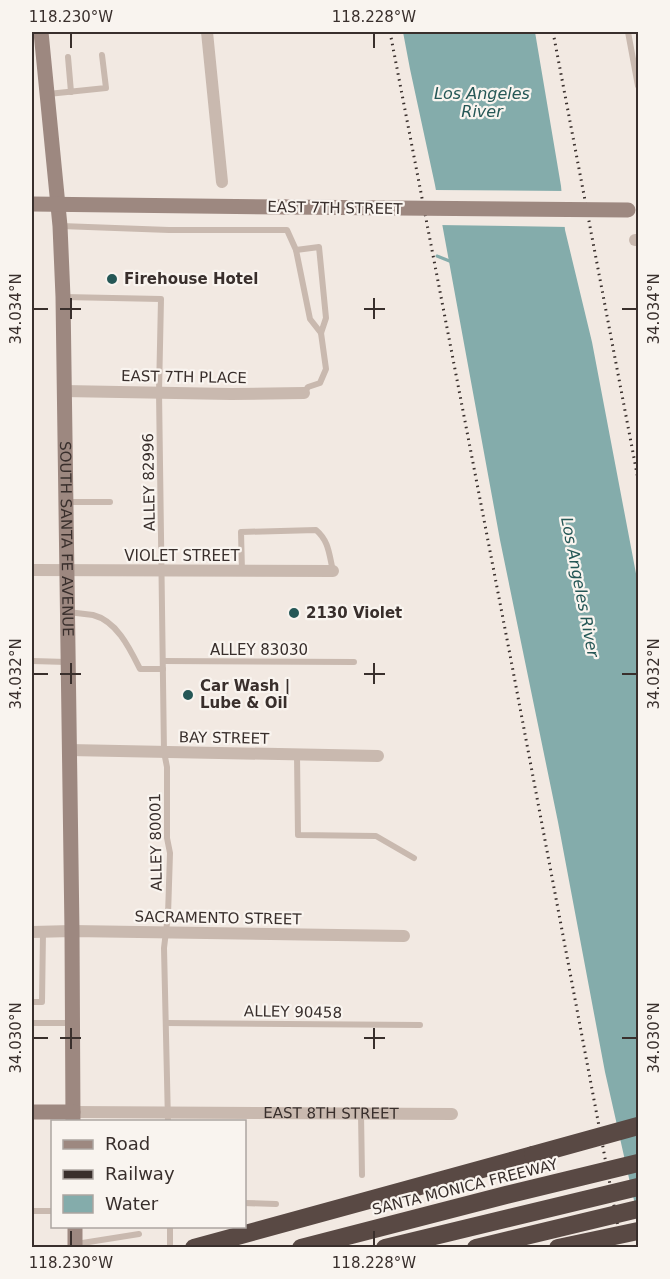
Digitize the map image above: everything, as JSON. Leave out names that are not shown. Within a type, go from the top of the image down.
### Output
[{"type":"highway","points":[[194,1248],[639,1126]]},
{"type":"highway","points":[[533,1155],[639,1131]]},
{"type":"highway","name":"SANTA MONICA FREEWAY","points":[[301,1248],[639,1163]]},
{"type":"highway","points":[[385,1248],[639,1187]]},
{"type":"highway","points":[[476,1248],[639,1209]]},
{"type":"highway","points":[[558,1248],[639,1231]]},
{"type":"main road","name":"SOUTH SANTA FE AVENUE","points":[[41,32],[60,226],[63,297],[73,1117]]},
{"type":"main road","name":"EAST 7TH STREET","points":[[32,204],[639,210]]},
{"type":"main road","name":"EAST 8TH STREET","points":[[32,1112],[73,1117]]},
{"type":"main road","points":[[75,1228],[75,1246]]},
{"type":"street","points":[[207,32],[222,182]]},
{"type":"street","name":"EAST 7TH PLACE","points":[[64,391],[304,393]]},
{"type":"street","name":"VIOLET STREET","points":[[32,570],[333,571]]},
{"type":"street","name":"BAY STREET","points":[[69,750],[378,756]]},
{"type":"street","name":"SACRAMENTO STREET","points":[[37,932],[404,936]]},
{"type":"street","name":"EAST 8TH STREET","points":[[73,1117],[452,1114]]},
{"type":"lane","points":[[628,32],[639,86]]},
{"type":"lane","points":[[47,94],[106,88],[102,55]]},
{"type":"lane","points":[[68,57],[72,92]]},
{"type":"lane","points":[[60,226],[169,230],[288,230],[296,250],[310,320],[321,333]]},
{"type":"lane","points":[[296,250],[319,247],[326,318],[321,333],[326,369],[320,383],[308,387],[304,393]]},
{"type":"lane","name":"ALLEY 82996","points":[[63,297],[161,299],[159,392],[163,661]]},
{"type":"lane","points":[[66,502],[110,502]]},
{"type":"lane","points":[[242,571],[241,532],[316,530],[327,542],[333,571]]},
{"type":"lane","points":[[68,612],[95,616],[110,624],[120,635],[140,669],[163,669]]},
{"type":"lane","points":[[32,661],[68,662]]},
{"type":"lane","name":"ALLEY 83030","points":[[163,661],[354,662]]},
{"type":"lane","name":"ALLEY 80001","points":[[163,661],[167,838],[170,854],[168,915],[164,948],[168,1117]]},
{"type":"lane","points":[[297,755],[298,835],[376,836],[414,858]]},
{"type":"lane","points":[[32,1002],[42,1002],[37,932]]},
{"type":"lane","points":[[32,1023],[72,1023]]},
{"type":"lane","name":"ALLEY 90458","points":[[166,1023],[420,1025]]},
{"type":"lane","points":[[361,1113],[362,1175]]},
{"type":"lane","points":[[246,1203],[276,1204]]},
{"type":"lane","points":[[32,1210],[51,1211]]},
{"type":"lane","points":[[170,1228],[170,1248]]},
{"type":"lane","points":[[75,1246],[139,1234]]},
{"type":"water","name":"Los Angeles River","points":[[403,32],[535,32],[561,186],[565,230],[592,342],[638,584],[638,1218],[605,1072],[558,822],[500,540],[435,185]]},
{"type":"pier","points":[[433,190],[565,191],[568,227],[438,225]]},
{"type":"waterway","points":[[437,256],[452,262]]},
{"type":"railway","points":[[390,32],[622,1248]]},
{"type":"railway","points":[[553,32],[638,479]]},
{"type":"place","name":"Firehouse Hotel","points":[[112,279]]},
{"type":"place","name":"2130 Violet","points":[[294,613]]},
{"type":"place","name":"Car Wash | Lube & Oil","points":[[188,695]]}]
